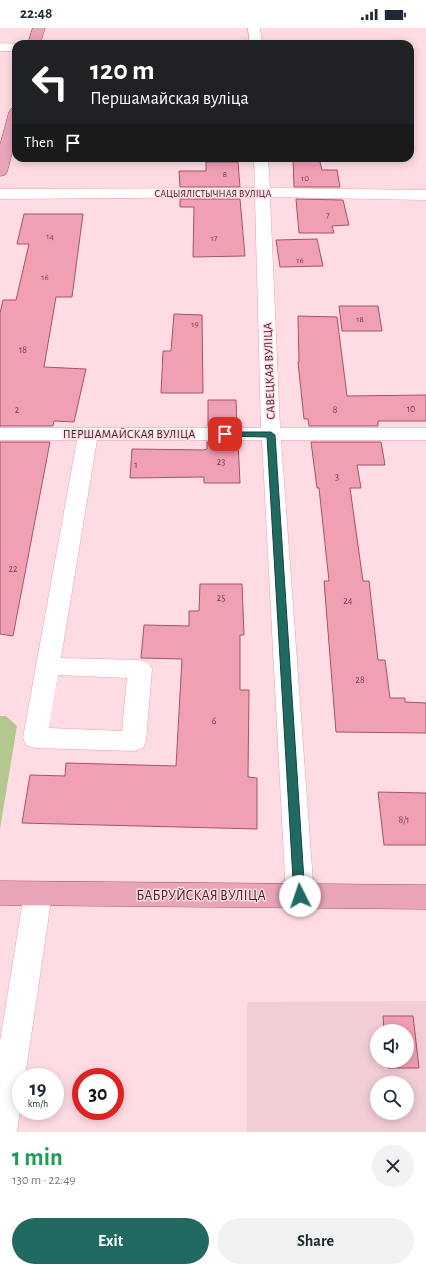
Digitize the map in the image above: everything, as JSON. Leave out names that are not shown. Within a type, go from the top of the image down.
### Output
[{"type":"main road","points":[[35,40],[39,28]]},
{"type":"main road","points":[[0,172],[12,127]]},
{"type":"main road","name":"БАБРУЙСКАЯ ВУЛІЦА","points":[[0,894],[426,897]]},
{"type":"street","points":[[254,28],[256,40]]},
{"type":"street","points":[[0,47],[12,47]]},
{"type":"street","name":"САВЕЦКАЯ ВУЛІЦА","points":[[261,162],[271,435],[300,896]]},
{"type":"street","name":"САЦЫЯЛІСТЫЧНАЯ ВУЛІЦА","points":[[0,194],[263,192],[426,195]]},
{"type":"street","name":"ПЕРШАМАЙСКАЯ ВУЛІЦА","points":[[0,434],[426,434]]},
{"type":"street","points":[[47,666],[140,669],[134,741],[35,738],[47,666],[88,434]]},
{"type":"street","points":[[1,1132],[38,894]]},
{"type":"shaded area","points":[[426,1001],[426,1132],[247,1132],[247,1002]]},
{"type":"green space","points":[[0,716],[6,716],[17,726],[0,829]]},
{"type":"building","points":[[206,162],[238,162],[240,187],[180,187],[179,171],[206,171]]},
{"type":"building","points":[[293,162],[320,162],[322,170],[337,170],[340,187],[294,187]]},
{"type":"building","points":[[180,199],[240,199],[245,256],[193,257],[194,207],[180,207]]},
{"type":"building","points":[[296,199],[343,200],[349,225],[332,226],[334,233],[299,233]]},
{"type":"building","points":[[24,214],[83,214],[72,297],[56,297],[44,367],[86,369],[74,422],[54,421],[53,426],[0,426],[0,313],[3,300],[16,300],[29,244],[17,244]]},
{"type":"building","points":[[317,239],[323,266],[280,267],[276,240]]},
{"type":"building","points":[[339,306],[378,306],[382,331],[342,331]]},
{"type":"building","points":[[174,314],[202,315],[203,393],[161,393],[163,351],[171,351]]},
{"type":"building","points":[[298,316],[337,317],[347,396],[426,395],[426,421],[378,421],[378,426],[309,426],[308,419],[304,419],[298,362]]},
{"type":"building","points":[[208,400],[236,400],[237,426],[208,426]]},
{"type":"building","points":[[0,442],[50,442],[13,636],[0,634]]},
{"type":"building","points":[[207,442],[238,442],[240,483],[204,483],[204,477],[130,478],[132,449],[204,450],[207,449]]},
{"type":"building","points":[[311,442],[381,442],[385,465],[357,465],[361,488],[350,488],[363,581],[369,581],[378,660],[385,660],[390,698],[405,698],[405,702],[426,703],[426,733],[336,732],[324,581],[329,581],[319,488],[317,488]]},
{"type":"building","points":[[200,584],[242,584],[244,635],[240,635],[240,690],[249,690],[248,777],[257,778],[257,829],[22,823],[30,775],[65,776],[66,763],[176,766],[182,659],[141,658],[144,625],[189,626],[189,611],[199,611]]},
{"type":"building","points":[[378,792],[426,793],[426,845],[384,845]]},
{"type":"building","points":[[383,1016],[413,1016],[414,1024],[384,1024]]},
{"type":"building","points":[[414,1025],[419,1068],[414,1068]]},
{"type":"route","points":[[225,434],[271,435],[300,896]]}]
